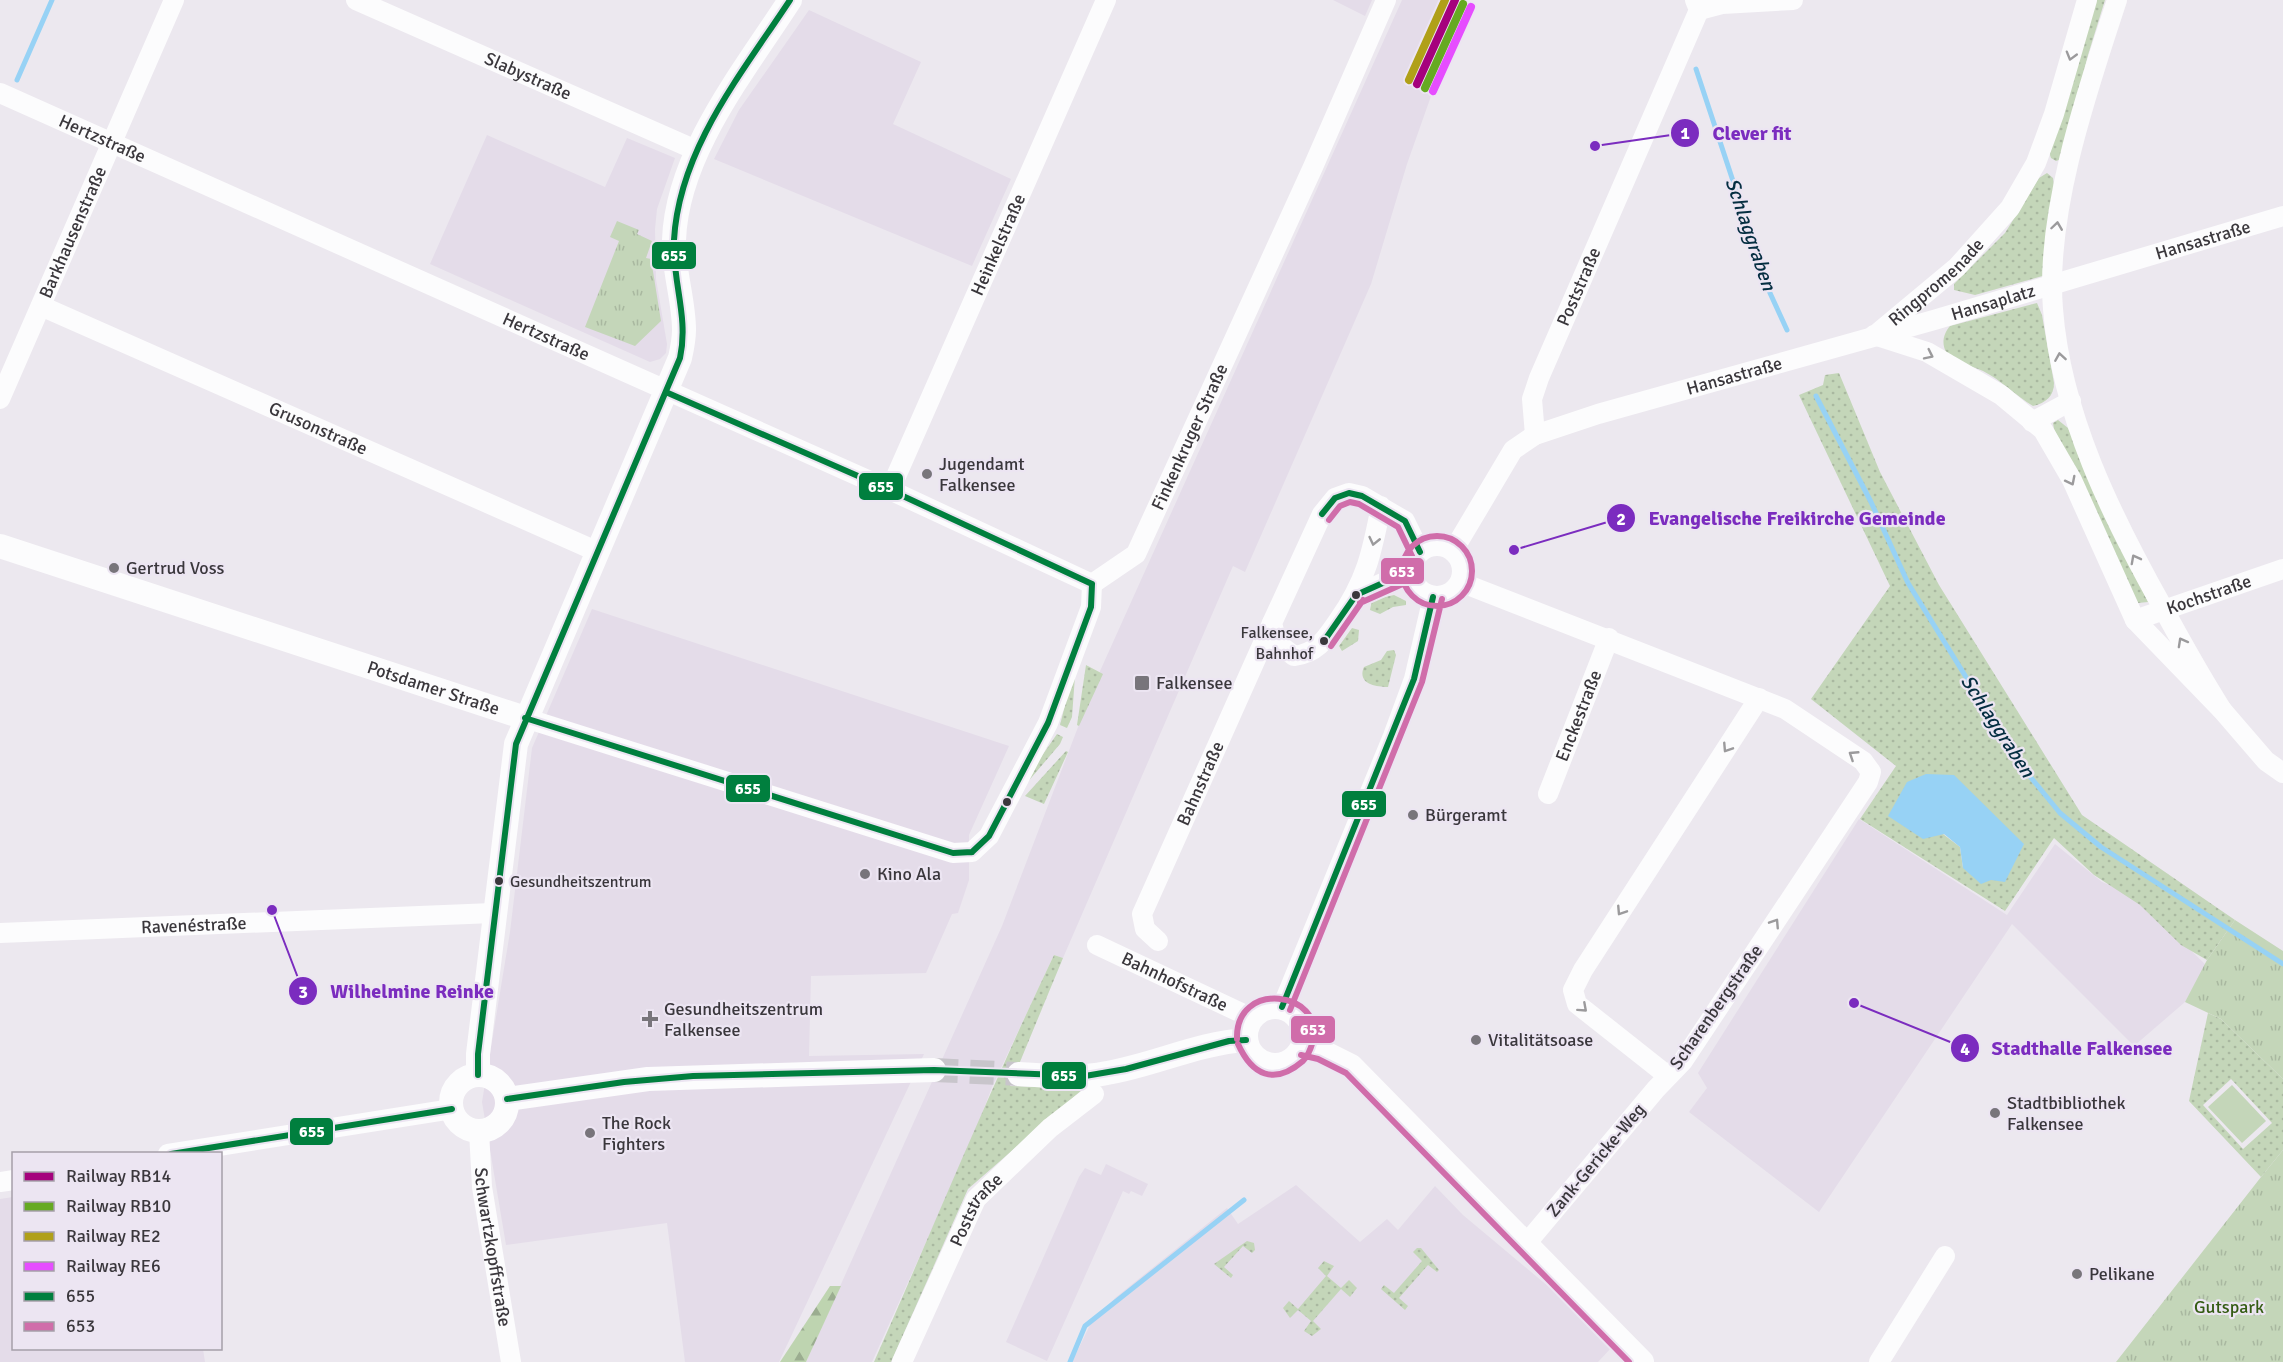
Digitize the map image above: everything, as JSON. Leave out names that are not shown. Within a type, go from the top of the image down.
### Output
[{"type":"street","name":"Barkhausenstraße","points":[[0,399],[174,0]]},
{"type":"street","name":"Slabystraße","points":[[356,0],[698,152]]},
{"type":"street","points":[[478,1075],[478,1054],[493,912],[516,744],[597,550],[668,393],[680,358],[684,331],[674,250],[676,216],[698,152],[721,106],[790,0]]},
{"type":"street","name":"Heinkelstraße","points":[[890,490],[1106,0]]},
{"type":"street","name":"Finkenkruger Straße","points":[[1092,584],[1136,554],[1314,167],[1386,0]]},
{"type":"street","name":"Poststraße","points":[[1535,435],[1532,399],[1539,378],[1697,5],[1793,0]]},
{"type":"street","name":"Ringpromenade","points":[[1874,335],[1957,267],[2010,208],[2036,163],[2054,114],[2087,0]]},
{"type":"street","name":"Ringpromenade","points":[[2117,0],[2084,99],[2056,227],[2053,284],[2056,331],[2063,376],[2083,440],[2133,555],[2202,680],[2222,710]]},
{"type":"street","name":"Hertzstraße","points":[[0,93],[668,393],[890,490],[1092,584]]},
{"type":"street","points":[[2036,163],[2070,166]]},
{"type":"street","name":"Hansastraße","points":[[2053,284],[2283,216]]},
{"type":"street","name":"Hansaplatz","points":[[1934,320],[2053,284]]},
{"type":"street","name":"Grusonstraße","points":[[41,306],[597,550]]},
{"type":"street","name":"Hansastraße","points":[[1535,435],[1588,417],[1934,320]]},
{"type":"street","name":"Ringpromenade","points":[[1874,335],[1927,352],[2001,395],[2043,430],[2072,480],[2135,620],[2222,710],[2266,761],[2283,773]]},
{"type":"street","points":[[2032,422],[2071,401]]},
{"type":"street","points":[[1453,551],[1513,450],[1535,435]]},
{"type":"street","name":"Bahnstraße","points":[[1158,941],[1145,929],[1142,914],[1322,514],[1335,498],[1348,493],[1381,506],[1405,521],[1420,552]]},
{"type":"street","points":[[1272,623],[1277,643],[1294,656],[1309,654],[1324,641],[1356,595],[1365,576],[1381,506]]},
{"type":"street","name":"Potsdamer Straße","points":[[0,546],[525,718],[953,853],[972,852],[989,836],[1048,723],[1091,607],[1092,584]]},
{"type":"street","points":[[1437,546],[1453,551],[1462,565],[1460,582],[1449,594],[1433,597],[1417,587],[1412,570],[1420,552],[1437,546]]},
{"type":"street","name":"Kochstraße","points":[[2135,620],[2283,569]]},
{"type":"street","points":[[1356,595],[1412,570]]},
{"type":"street","name":"Scharenbergstraße","points":[[1460,582],[1609,638],[1759,699],[1785,710],[1863,761],[1870,772],[1868,782],[1683,1061],[1668,1076],[1577,1004],[1573,990],[1587,964],[1759,699]]},
{"type":"street","points":[[1282,1007],[1414,679],[1433,597]]},
{"type":"street","name":"Enckestraße","points":[[1548,794],[1609,638]]},
{"type":"street","name":"Ravenéstraße","points":[[0,933],[493,912]]},
{"type":"street","name":"Bahnhofstraße","points":[[1097,945],[1249,1029]]},
{"type":"street","points":[[1019,1074],[1074,1076],[1106,1074],[1187,1051],[1249,1029],[1262,1009],[1282,1007],[1291,1011],[1303,1026],[1303,1046],[1295,1058],[1275,1065],[1267,1064],[1253,1055],[1249,1029]]},
{"type":"street","points":[[1303,1046],[1321,1051],[1351,1066],[1642,1362]]},
{"type":"street","points":[[507,1099],[648,1079],[934,1070]]},
{"type":"street","points":[[478,1075],[494,1079],[504,1091],[507,1099],[503,1118],[496,1125],[479,1131],[471,1130],[459,1122],[452,1109],[454,1090],[468,1077],[478,1075]]},
{"type":"street","name":"Zank-Gericke-Weg","points":[[1525,1245],[1668,1076]]},
{"type":"street","name":"Poststraße","points":[[902,1362],[976,1199],[1050,1128],[1094,1094]]},
{"type":"street","points":[[181,1152],[452,1109]]},
{"type":"street","name":"Schwartzkopffstraße","points":[[479,1131],[482,1186],[511,1362]]},
{"type":"street","points":[[1879,1362],[1945,1256]]},
{"type":"shaded area","points":[[1333,0],[1372,0],[1365,16]]},
{"type":"shaded area","points":[[1402,0],[1465,0],[1407,164],[1371,284],[1245,572],[1233,566],[1063,958],[1054,955],[992,1087],[973,1138],[872,1362],[806,1362],[1002,926],[1096,680]]},
{"type":"shaded area","points":[[809,10],[921,62],[893,124],[1011,179],[972,266],[714,159],[739,110]]},
{"type":"shaded area","points":[[487,135],[605,187],[627,138],[675,158],[657,209],[655,229],[656,279],[667,344],[666,353],[660,359],[650,362],[430,264]]},
{"type":"shaded area","points":[[592,609],[1009,746],[969,835],[969,880],[958,913],[952,914],[926,973],[811,976],[809,1056],[924,1054],[779,1362],[685,1362],[667,1223],[506,1245],[482,1102],[510,932],[532,748]]},
{"type":"shaded area","points":[[1859,819],[2007,915],[2055,844],[2102,882],[2133,895],[2206,965],[2185,1002],[2134,1046],[2012,924],[1819,1212],[1689,1112],[1707,1088],[1698,1073]]},
{"type":"shaded area","points":[[1106,1164],[1148,1184],[1142,1196],[1131,1191],[1129,1194],[1123,1191],[1047,1361],[1006,1342],[1079,1177],[1085,1168],[1101,1175]]},
{"type":"shaded area","points":[[1296,1185],[1360,1242],[1387,1219],[1398,1230],[1435,1186],[1463,1215],[1567,1302],[1612,1347],[1598,1362],[1072,1362],[1090,1325],[1115,1298],[1227,1208],[1238,1224]]},
{"type":"shaded area","points":[[12,1197],[12,1350],[203,1350],[205,1362],[0,1362],[0,1199]]},
{"type":"green space","points":[[2092,0],[2105,0],[2088,55],[2062,159],[2056,161],[2051,158],[2049,152]]},
{"type":"green space","points":[[2047,173],[2053,178],[2054,186],[2046,275],[1975,295],[1954,290],[1954,284],[2005,233],[2039,178]]},
{"type":"green space","points":[[617,221],[639,230],[637,234],[652,241],[646,258],[651,259],[661,321],[635,346],[585,327],[619,241],[610,237]]},
{"type":"green space","points":[[2037,303],[2042,315],[2054,383],[2051,395],[2042,403],[2033,406],[1990,375],[1957,362],[1946,352],[1944,338],[1950,326]]},
{"type":"green space","points":[[1839,373],[1880,472],[1939,585],[2082,815],[2235,920],[2207,960],[2181,945],[2140,905],[2094,875],[2054,838],[2005,911],[1860,819],[1896,766],[1811,699],[1890,586],[1799,395],[1823,385],[1825,375]],"holes":[[[1943,834],[2024,844],[1963,868],[1960,847]]]},
{"type":"green space","points":[[2058,420],[2068,428],[2148,602],[2138,603],[2132,592],[2054,429],[2053,423]]},
{"type":"green space","points":[[1394,595],[1406,601],[1406,605],[1393,607],[1380,614],[1370,610],[1372,600]]},
{"type":"green space","points":[[1352,628],[1359,630],[1358,641],[1342,651],[1339,646]]},
{"type":"green space","points":[[1394,650],[1396,655],[1388,687],[1368,683],[1363,677],[1364,667],[1381,660],[1387,651]]},
{"type":"green space","points":[[1076,662],[1072,717],[1067,728],[1060,725]]},
{"type":"green space","points":[[1086,665],[1103,674],[1079,726],[1077,725]]},
{"type":"green space","points":[[1057,734],[1063,737],[1060,744],[1026,784],[1030,773]]},
{"type":"green space","points":[[1066,751],[1068,752],[1044,804],[1025,796]]},
{"type":"green space","points":[[2235,920],[2283,951],[2283,1079],[2221,1019],[2185,1002],[2207,960]]},
{"type":"green space","points":[[1054,955],[1063,958],[1010,1086],[1083,1089],[968,1189],[891,1362],[874,1362],[1030,1005]]},
{"type":"green space","points":[[2208,1013],[2221,1019],[2283,1079],[2283,1150],[2261,1177],[2189,1101]],"holes":[[[2231,1079],[2272,1123],[2243,1149],[2203,1105]]]},
{"type":"green space","points":[[2232,1085],[2266,1121],[2242,1143],[2208,1107]]},
{"type":"green space","name":"Gutspark","points":[[2283,1150],[2283,1362],[2116,1362],[2261,1177]]},
{"type":"green space","points":[[1247,1241],[1254,1243],[1255,1250],[1252,1253],[1243,1246],[1224,1267],[1233,1275],[1231,1278],[1214,1264]]},
{"type":"green space","points":[[1421,1248],[1439,1270],[1437,1272],[1428,1265],[1399,1298],[1408,1306],[1405,1310],[1381,1289],[1384,1285],[1394,1293],[1422,1261],[1413,1252]]},
{"type":"green space","points":[[1324,1261],[1334,1266],[1327,1276],[1341,1288],[1349,1280],[1357,1288],[1350,1297],[1341,1289],[1313,1321],[1321,1329],[1312,1336],[1304,1331],[1311,1321],[1298,1310],[1290,1318],[1283,1308],[1289,1301],[1298,1309],[1326,1276],[1318,1268]]},
{"type":"green space","points":[[830,1286],[841,1286],[806,1362],[780,1362]]},
{"type":"water","points":[[1926,774],[1954,775],[2024,844],[2005,882],[1991,880],[1981,884],[1963,868],[1960,847],[1944,834],[1923,839],[1888,816],[1907,782]]},
{"type":"waterway","points":[[17,80],[52,0]]},
{"type":"waterway","name":"Schlaggraben","points":[[1696,69],[1770,293],[1787,330]]},
{"type":"waterway","name":"Schlaggraben","points":[[1816,396],[1871,502],[1908,583],[2019,763],[2060,813],[2101,847],[2283,964]]},
{"type":"waterway","points":[[1070,1362],[1085,1326],[1244,1200]]},
{"type":"tunnel","points":[[934,1070],[1019,1074]]},
{"type":"rail line","name":"RE2","points":[[1409,80],[1445,0]]},
{"type":"rail line","name":"RB14","points":[[1417,84],[1455,0]]},
{"type":"rail line","name":"RB10","points":[[1425,88],[1463,4]]},
{"type":"rail line","name":"RE6","points":[[1433,91],[1471,7]]},
{"type":"transit line","name":"655","points":[[478,1075],[478,1054],[516,744],[680,358],[683,328],[675,270],[674,240],[678,207],[687,174],[716,113],[790,0]]},
{"type":"transit line","name":"655","points":[[668,393],[890,490],[1092,584]]},
{"type":"transit line","name":"655","points":[[1322,514],[1335,498],[1349,493],[1362,496],[1405,521],[1420,552]]},
{"type":"transit line","name":"653","points":[[1329,520],[1340,506],[1350,502],[1359,504],[1398,527],[1412,556]]},
{"type":"transit line","name":"653","points":[[1437,536],[1456,542],[1466,552],[1472,571],[1466,590],[1456,600],[1437,606],[1418,600],[1408,590],[1402,571],[1408,552],[1418,542],[1437,536]]},
{"type":"transit line","name":"655","points":[[1356,595],[1412,570]]},
{"type":"transit line","name":"653","points":[[1360,603],[1416,578]]},
{"type":"transit line","name":"655","points":[[972,852],[989,836],[1048,723],[1091,607],[1092,584]]},
{"type":"transit line","name":"655","points":[[1324,641],[1356,595]]},
{"type":"transit line","name":"655","points":[[1282,1007],[1414,679],[1433,597]]},
{"type":"transit line","name":"653","points":[[1290,1010],[1422,682],[1442,599]]},
{"type":"transit line","name":"653","points":[[1331,646],[1363,600]]},
{"type":"transit line","name":"655","points":[[525,718],[953,853],[972,852]]},
{"type":"transit line","name":"653","points":[[1237,1039],[1240,1020],[1250,1007],[1263,1000],[1279,999],[1294,1003],[1306,1011],[1313,1024],[1313,1041],[1306,1057],[1292,1069],[1283,1073],[1273,1075],[1257,1070],[1238,1044]]},
{"type":"transit line","name":"655","points":[[507,1099],[624,1082],[693,1076],[934,1070],[1085,1076],[1126,1069],[1229,1041],[1246,1040]]},
{"type":"transit line","name":"653","points":[[1301,1055],[1318,1059],[1346,1073],[1629,1362]]},
{"type":"transit line","name":"655","points":[[183,1152],[452,1109]]},
{"type":"place","name":"Clever fit","points":[[1595,146]]},
{"type":"place","name":"Jugendamt Falkensee","points":[[927,474]]},
{"type":"place","name":"Evangelische Freikirche Gemeinde","points":[[1514,550]]},
{"type":"place","name":"Gertrud Voss","points":[[114,568]]},
{"type":"place","name":"Falkensee, Bahnhof","points":[[1324,641]]},
{"type":"place","name":"Falkensee","points":[[1142,683]]},
{"type":"place","name":"Bürgeramt","points":[[1413,815]]},
{"type":"place","name":"Kino Ala","points":[[865,874]]},
{"type":"place","name":"Gesundheitszentrum","points":[[499,881]]},
{"type":"place","name":"Wilhelmine Reinke","points":[[272,910]]},
{"type":"place","name":"Stadthalle Falkensee","points":[[1854,1003]]},
{"type":"place","name":"Gesundheitszentrum Falkensee","points":[[650,1019]]},
{"type":"place","name":"Vitalitätsoase","points":[[1476,1040]]},
{"type":"place","name":"Stadtbibliothek Falkensee","points":[[1995,1113]]},
{"type":"place","name":"The Rock Fighters","points":[[590,1133]]},
{"type":"place","name":"Pelikane","points":[[2077,1274]]}]
